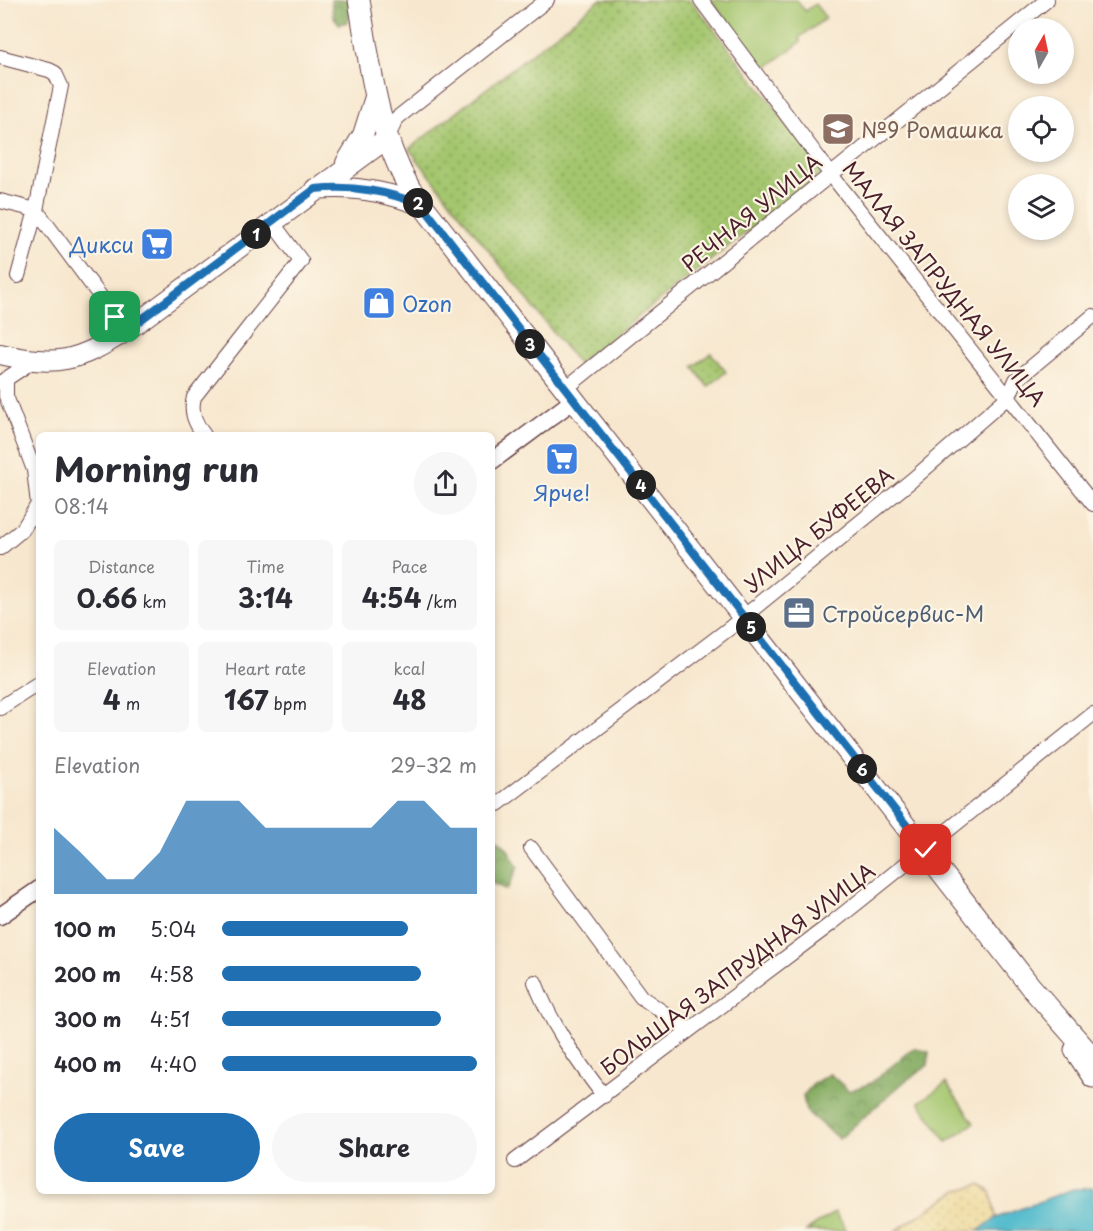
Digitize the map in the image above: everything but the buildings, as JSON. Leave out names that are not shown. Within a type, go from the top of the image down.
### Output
[{"type":"main road","points":[[359,0],[375,98],[386,139],[399,170],[422,205],[926,850],[1052,1014],[1093,1077]]},
{"type":"main road","points":[[341,171],[363,135],[375,98]]},
{"type":"main road","points":[[0,354],[33,362],[76,358],[94,351],[126,331],[315,189],[386,139]]},
{"type":"main road","points":[[315,189],[352,187],[386,192],[422,205]]},
{"type":"main road","points":[[1052,1014],[1093,1058]]},
{"type":"street","points":[[386,139],[397,118],[547,0]]},
{"type":"street","name":"МАЛАЯ ЗАПРУДНАЯ УЛИЦА","points":[[702,0],[832,176],[1010,396],[1093,504]]},
{"type":"street","name":"РЕЧНАЯ УЛИЦА","points":[[495,458],[832,176],[1047,0]]},
{"type":"street","points":[[0,57],[49,70],[61,86],[36,210],[18,276]]},
{"type":"street","points":[[0,201],[36,210],[126,331]]},
{"type":"street","points":[[202,432],[193,417],[191,408],[194,397],[301,261],[272,222]]},
{"type":"street","name":"УЛИЦА БУФЕЕВА","points":[[498,804],[744,617],[912,480],[1010,396],[1016,380],[1093,316]]},
{"type":"street","points":[[33,362],[3,383],[33,470],[36,488]]},
{"type":"street","points":[[0,548],[22,529],[36,509]]},
{"type":"street","points":[[0,708],[36,685]]},
{"type":"street","name":"БОЛЬШАЯ ЗАПРУДНАЯ УЛИЦА","points":[[516,1161],[926,850],[1093,714]]},
{"type":"street","points":[[531,848],[641,997],[689,1030]]},
{"type":"street","points":[[0,916],[36,891]]},
{"type":"street","points":[[535,982],[543,1002],[578,1063],[604,1096]]},
{"type":"green space","points":[[331,0],[349,0],[351,9],[348,22],[339,24],[333,16]]},
{"type":"green space","points":[[600,0],[691,0],[825,171],[578,364],[409,149]]},
{"type":"green space","points":[[711,0],[797,0],[805,11],[815,4],[826,18],[799,38],[801,42],[763,70]]},
{"type":"green space","points":[[711,353],[726,372],[708,387],[693,367]]},
{"type":"green space","points":[[495,836],[507,848],[518,867],[507,890],[495,884]]},
{"type":"green space","points":[[914,1048],[929,1052],[928,1065],[904,1082],[839,1139],[806,1111],[803,1096],[814,1083],[830,1074],[849,1091],[871,1083]]},
{"type":"green space","points":[[946,1083],[974,1123],[947,1142],[919,1102]]},
{"type":"green space","points":[[835,1212],[847,1231],[806,1231]]},
{"type":"sand","points":[[980,1185],[991,1192],[996,1218],[978,1231],[895,1231],[958,1190]]},
{"type":"water","points":[[1093,1188],[1093,1231],[978,1231],[996,1218],[1073,1189]]},
{"type":"place","name":"№9 Ромашка","points":[[838,129]]},
{"type":"place","name":"Дикси","points":[[157,244]]},
{"type":"place","name":"Ozon","points":[[379,303]]},
{"type":"place","name":"Ярче!","points":[[562,459]]},
{"type":"place","name":"Стройсервис-М","points":[[799,613]]},
{"type":"route","points":[[115,317],[126,331],[315,189],[352,187],[386,192],[422,205],[926,850]]}]
